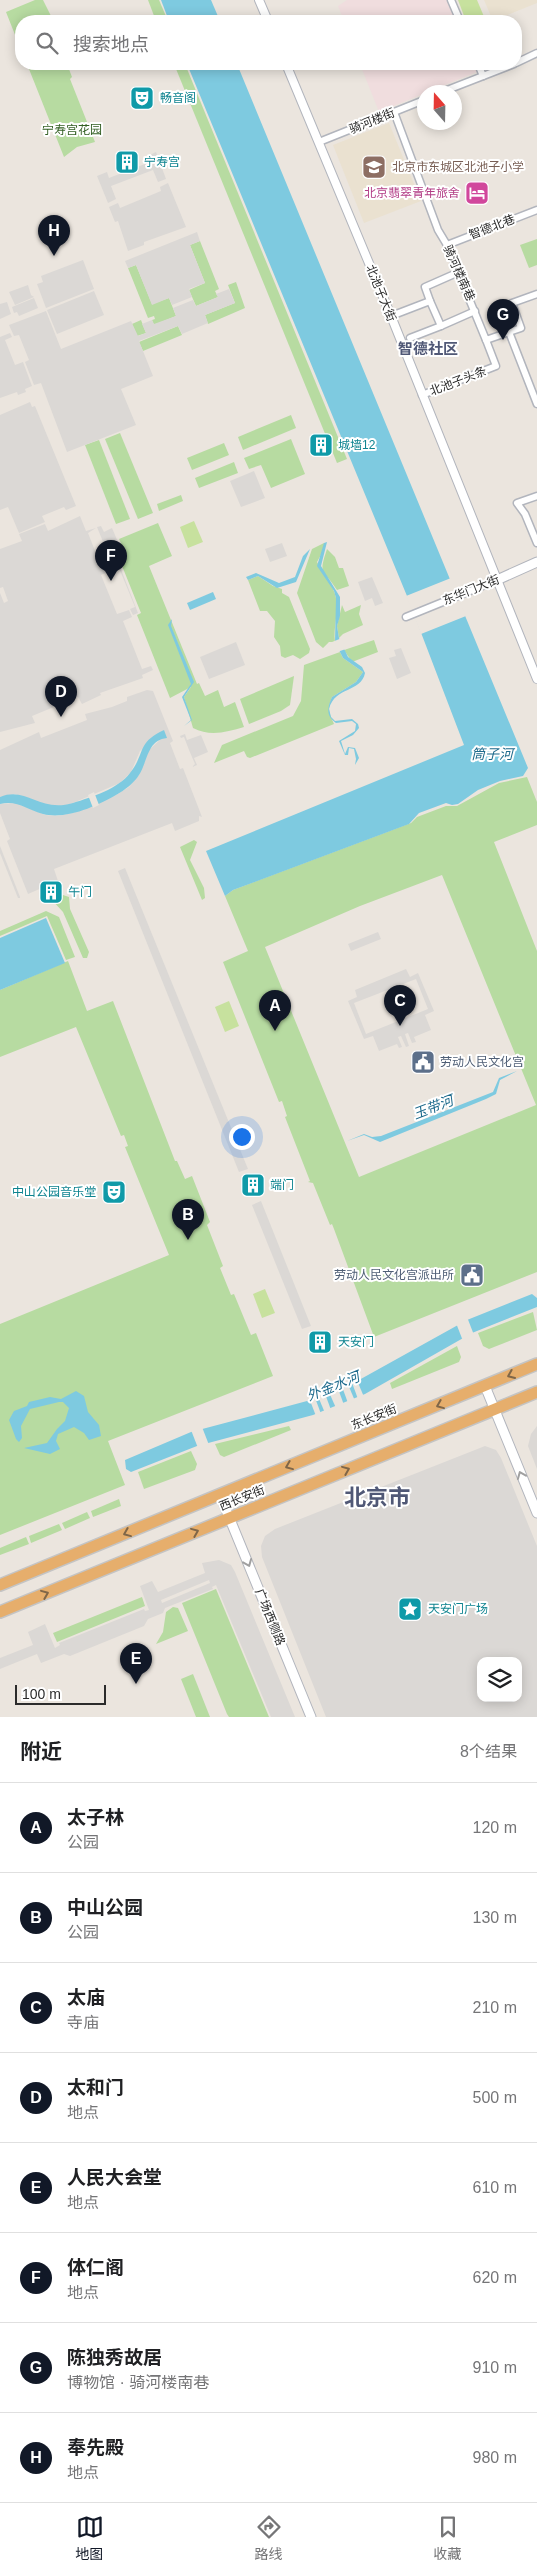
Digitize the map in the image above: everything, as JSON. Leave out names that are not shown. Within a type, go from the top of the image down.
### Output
[{"type":"highway","name":"东长安街","points":[[220,1495],[537,1364]]},
{"type":"highway","points":[[494,1410],[537,1392]]},
{"type":"highway","name":"西长安街","points":[[0,1612],[494,1410]]},
{"type":"highway","name":"西长安街","points":[[0,1585],[220,1495]]},
{"type":"main road","name":"东华门大街","points":[[497,580],[537,562]]},
{"type":"main road","points":[[485,1386],[537,1513]]},
{"type":"main road","name":"广场西侧路","points":[[220,1495],[311,1717]]},
{"type":"street","points":[[259,0],[265,15]]},
{"type":"street","points":[[451,0],[457,15]]},
{"type":"street","points":[[522,60],[537,53]]},
{"type":"street","name":"北池子大街","points":[[289,70],[391,316],[537,679]]},
{"type":"street","points":[[480,70],[483,76]]},
{"type":"street","points":[[460,85],[498,70]]},
{"type":"street","name":"骑河楼街","points":[[319,142],[417,103]]},
{"type":"street","name":"骑河楼南巷","points":[[394,112],[424,187],[428,204],[459,272],[486,340]]},
{"type":"street","name":"智德北巷","points":[[447,245],[537,210]]},
{"type":"street","points":[[442,326],[425,287],[459,272]]},
{"type":"street","points":[[486,340],[521,328],[512,303],[537,294]]},
{"type":"street","points":[[391,316],[430,301]]},
{"type":"street","points":[[410,338],[475,311]]},
{"type":"street","points":[[510,332],[537,404]]},
{"type":"street","name":"北池子头条","points":[[422,395],[496,366],[486,340]]},
{"type":"street","points":[[537,496],[517,503],[525,514],[537,543]]},
{"type":"street","name":"东华门大街","points":[[406,617],[497,580]]},
{"type":"shaded area","points":[[347,0],[448,0],[454,15],[342,15],[338,6]]},
{"type":"shaded area","points":[[484,0],[537,0],[537,3],[508,15],[490,15]]},
{"type":"shaded area","points":[[362,70],[479,71],[445,85],[417,85],[417,96],[379,112]]},
{"type":"shaded area","name":"北京市东城区北池子小学","points":[[389,123],[421,201],[364,223],[333,145]]},
{"type":"shaded area","points":[[156,152],[166,179],[158,182],[153,170],[111,186],[116,199],[108,203],[97,176],[107,172],[109,178],[150,162],[148,156]]},
{"type":"shaded area","points":[[168,183],[186,227],[144,242],[144,245],[128,251],[118,221],[115,222],[109,207],[118,203],[120,208],[161,191],[160,187]]},
{"type":"shaded area","points":[[197,232],[200,241],[190,245],[205,283],[189,289],[192,297],[172,305],[169,298],[152,305],[136,265],[128,268],[125,261]]},
{"type":"shaded area","points":[[83,260],[94,289],[46,308],[37,284],[43,282],[41,276]]},
{"type":"shaded area","points":[[28,285],[31,295],[34,297],[15,305],[9,292]]},
{"type":"shaded area","points":[[229,289],[235,303],[205,315],[208,323],[182,334],[178,326],[139,341],[153,376],[121,389],[136,425],[67,452],[41,383],[34,385],[25,362],[29,360],[19,335],[14,336],[9,325],[46,311],[61,349],[131,321],[138,336],[146,333],[142,324],[152,320],[154,324],[176,316],[173,308],[193,300],[196,306],[218,297],[216,294]]},
{"type":"shaded area","points":[[94,291],[104,315],[57,334],[47,310]]},
{"type":"shaded area","points":[[34,298],[38,308],[19,316],[17,312],[14,313],[12,307]]},
{"type":"shaded area","points":[[7,302],[11,314],[0,319],[0,304]]},
{"type":"shaded area","points":[[10,333],[12,337],[5,340],[15,365],[23,362],[32,386],[25,389],[26,392],[18,395],[17,392],[0,398],[0,337]]},
{"type":"shaded area","points":[[30,402],[32,407],[35,406],[76,506],[66,510],[64,507],[42,516],[45,522],[19,533],[8,507],[0,510],[0,415]]},
{"type":"shaded area","points":[[254,471],[265,498],[241,507],[230,481]]},
{"type":"shaded area","points":[[80,516],[86,531],[96,528],[88,533],[97,556],[105,553],[112,570],[101,575],[117,614],[129,610],[132,617],[123,621],[142,669],[151,666],[153,670],[142,675],[143,678],[100,693],[101,695],[82,704],[78,697],[32,716],[35,723],[0,732],[0,593],[4,603],[8,601],[3,587],[0,588],[0,549],[22,541],[19,534],[45,524],[48,531]]},
{"type":"shaded area","points":[[101,526],[104,532],[112,528],[118,542],[109,545],[112,552],[109,554],[112,561],[117,559],[138,613],[133,615],[130,609],[135,607],[119,568],[114,569],[97,527]]},
{"type":"shaded area","points":[[282,543],[287,556],[270,562],[265,549]]},
{"type":"shaded area","points":[[372,577],[383,603],[375,606],[372,598],[365,601],[358,582]]},
{"type":"shaded area","points":[[236,642],[245,665],[209,679],[200,657]]},
{"type":"shaded area","points":[[401,648],[411,673],[397,679],[389,658],[396,656],[394,650]]},
{"type":"shaded area","points":[[147,690],[153,691],[173,741],[170,743],[180,769],[183,768],[202,817],[199,816],[199,821],[175,831],[172,823],[54,869],[58,881],[28,894],[7,841],[10,839],[0,813],[0,804],[18,803],[45,815],[57,816],[73,813],[116,795],[129,787],[139,775],[149,750],[161,739],[164,730],[140,751],[131,772],[120,783],[73,803],[58,807],[43,805],[15,794],[0,797],[0,750],[39,732],[41,738],[87,720],[85,714],[112,707],[127,701],[127,697]]},
{"type":"shaded area","points":[[185,734],[187,740],[201,735],[208,752],[194,758],[197,765],[192,767],[195,764],[184,737],[181,738],[180,736]]},
{"type":"shaded area","points":[[0,846],[20,898],[18,898],[0,853]]},
{"type":"shaded area","points":[[125,868],[248,1169],[239,1172],[118,871]]},
{"type":"shaded area","points":[[378,932],[381,939],[351,951],[348,944]]},
{"type":"shaded area","points":[[406,969],[410,977],[418,973],[434,1011],[425,1015],[431,1030],[414,1037],[416,1042],[412,1043],[408,1033],[405,1034],[409,1046],[406,1047],[401,1036],[398,1037],[402,1047],[399,1048],[397,1044],[379,1051],[373,1036],[364,1039],[348,1001],[357,997],[355,990]],"holes":[[[416,979],[428,1009],[366,1034],[354,1003]]]},
{"type":"shaded area","points":[[261,1201],[311,1326],[302,1329],[252,1205]]},
{"type":"shaded area","points":[[537,1426],[537,1469],[528,1446],[531,1434]]},
{"type":"shaded area","name":"天安门广场","points":[[485,1446],[496,1450],[537,1546],[537,1717],[326,1717],[262,1557],[261,1546],[265,1536],[275,1529]]},
{"type":"shaded area","points":[[219,1560],[231,1565],[295,1717],[271,1717],[216,1585],[212,1587],[213,1589],[165,1608],[163,1613],[148,1619],[144,1626],[70,1656],[64,1654],[41,1663],[37,1654],[0,1669],[0,1658],[33,1645],[28,1632],[45,1624],[55,1648],[60,1645],[59,1643],[144,1609],[145,1611],[149,1610],[140,1586],[152,1581],[158,1592],[205,1573],[202,1563]],"holes":[[[209,1580],[210,1583],[162,1603],[161,1600]]]},
{"type":"green space","points":[[35,0],[43,0],[50,15],[15,15],[15,35],[6,12]]},
{"type":"green space","points":[[148,0],[159,0],[165,15],[154,15]]},
{"type":"green space","points":[[458,0],[477,0],[483,15],[464,15]]},
{"type":"green space","name":"宁寿宫花园","points":[[29,70],[69,70],[72,77],[70,79],[95,142],[77,147],[64,157]]},
{"type":"green space","points":[[176,70],[187,70],[347,459],[337,463]]},
{"type":"green space","points":[[537,239],[537,265],[529,268],[520,245]]},
{"type":"green space","points":[[200,241],[219,289],[215,291],[218,297],[196,306],[189,290],[205,283],[190,245]]},
{"type":"green space","points":[[136,265],[152,304],[169,298],[176,316],[154,325],[152,320],[155,319],[154,316],[148,318],[128,268]]},
{"type":"green space","points":[[236,282],[245,308],[208,324],[205,315],[235,303],[228,285]]},
{"type":"green space","points":[[141,320],[146,333],[137,336],[132,324]]},
{"type":"green space","points":[[178,326],[182,335],[143,351],[139,342]]},
{"type":"green space","points":[[291,415],[296,428],[243,450],[238,437]]},
{"type":"green space","points":[[120,433],[153,513],[138,519],[105,439]]},
{"type":"green space","points":[[291,439],[305,474],[271,488],[261,465],[249,469],[244,458]]},
{"type":"green space","points":[[99,440],[130,519],[116,524],[85,445]]},
{"type":"green space","points":[[224,443],[229,455],[192,470],[187,458]]},
{"type":"green space","points":[[234,462],[238,473],[199,488],[195,478]]},
{"type":"green space","points":[[181,495],[183,501],[159,511],[157,504]]},
{"type":"green space","points":[[194,521],[203,542],[188,548],[180,527]]},
{"type":"green space","points":[[158,523],[172,556],[149,566],[197,684],[199,683],[205,696],[218,690],[224,707],[235,702],[244,727],[218,733],[199,731],[193,728],[184,697],[191,687],[170,698],[137,615],[141,613],[114,546],[121,543],[119,539]]},
{"type":"green space","points":[[324,543],[324,549],[317,562],[333,589],[337,609],[335,642],[329,642],[323,648],[316,642],[297,593],[312,549]]},
{"type":"green space","points":[[327,549],[335,557],[339,568],[343,568],[349,586],[337,590],[323,571]]},
{"type":"green space","points":[[258,576],[273,586],[282,589],[282,593],[289,597],[310,649],[309,653],[300,659],[293,655],[285,658],[281,656],[280,646],[274,637],[275,621],[267,611],[260,611],[248,580]]},
{"type":"green space","points":[[342,605],[345,612],[361,605],[359,614],[363,625],[343,634],[339,638],[337,626]]},
{"type":"green space","points":[[374,640],[378,652],[352,662],[344,650]]},
{"type":"green space","points":[[340,652],[343,658],[363,672],[356,682],[332,697],[329,711],[334,724],[250,758],[247,757],[244,751],[214,763],[222,745],[293,716],[301,701],[304,665]]},
{"type":"green space","points":[[294,676],[290,705],[281,711],[249,724],[240,699]]},
{"type":"green space","points":[[527,777],[537,802],[537,825],[494,842],[537,951],[537,1272],[374,1337],[332,1224],[330,1225],[313,1183],[308,1182],[310,1181],[285,1117],[287,1116],[282,1101],[279,1102],[223,962],[248,951],[225,896],[233,890],[411,823],[417,817],[446,806],[457,806],[499,783]],"holes":[[[442,875],[536,1105],[359,1177],[265,947],[360,906]]]},
{"type":"green space","points":[[194,840],[197,842],[190,860],[204,888],[205,898],[202,900],[180,847]]},
{"type":"green space","points":[[63,895],[69,897],[70,909],[89,952],[87,958],[83,958],[63,912],[52,900]]},
{"type":"green space","points":[[46,911],[59,917],[75,957],[66,960],[47,916],[0,936],[0,931]]},
{"type":"green space","points":[[68,961],[87,1011],[113,1001],[175,1161],[177,1161],[185,1179],[192,1176],[210,1222],[207,1225],[223,1266],[220,1268],[231,1295],[234,1294],[251,1335],[256,1333],[273,1376],[108,1441],[125,1485],[0,1535],[0,1324],[169,1255],[125,1147],[128,1146],[124,1135],[121,1136],[76,1027],[0,1057],[0,990]]},
{"type":"green space","points":[[229,1001],[239,1026],[225,1032],[215,1007]]},
{"type":"green space","points":[[265,1289],[275,1313],[262,1318],[253,1294]]},
{"type":"green space","points":[[533,1312],[537,1330],[489,1349],[483,1346],[478,1333]]},
{"type":"green space","points":[[457,1346],[461,1357],[459,1362],[392,1389],[390,1383]]},
{"type":"green space","points":[[289,1426],[291,1430],[224,1457],[220,1455],[215,1444]]},
{"type":"green space","points":[[191,1451],[197,1464],[195,1470],[144,1489],[138,1472]]},
{"type":"green space","points":[[119,1499],[121,1506],[93,1517],[91,1511]]},
{"type":"green space","points":[[87,1512],[90,1518],[65,1529],[62,1523]]},
{"type":"green space","points":[[59,1524],[62,1530],[31,1543],[29,1536]]},
{"type":"green space","points":[[26,1537],[29,1544],[0,1555],[0,1548]]},
{"type":"green space","points":[[216,1589],[269,1717],[229,1717],[227,1714],[182,1603]]},
{"type":"green space","points":[[142,1597],[145,1606],[57,1642],[53,1633]]},
{"type":"green space","points":[[173,1607],[178,1608],[188,1631],[156,1644],[163,1632],[166,1612]]},
{"type":"green space","points":[[193,1674],[210,1717],[196,1717],[181,1679]]},
{"type":"water","points":[[161,0],[211,0],[217,15],[167,15]]},
{"type":"water","name":"筒子河","points":[[189,70],[239,70],[528,768],[523,776],[500,781],[478,790],[458,804],[446,803],[419,813],[409,824],[233,890],[225,896],[206,851],[464,745],[407,596]]},
{"type":"water","points":[[327,542],[321,566],[340,597],[340,616],[337,626],[339,638],[348,657],[362,667],[365,673],[359,684],[337,696],[329,709],[331,717],[335,721],[352,719],[358,724],[359,728],[353,735],[341,741],[345,754],[348,747],[355,748],[359,758],[355,765],[354,749],[349,748],[348,755],[345,755],[339,741],[355,731],[356,724],[352,721],[336,723],[330,718],[328,711],[332,697],[356,682],[363,672],[343,658],[335,642],[336,598],[334,591],[317,566],[324,543]]},
{"type":"water","points":[[310,549],[296,582],[277,588],[258,576],[248,580],[246,577],[256,573],[279,583],[295,577],[303,556]]},
{"type":"water","points":[[213,592],[216,599],[190,610],[187,603]]},
{"type":"water","points":[[172,619],[171,626],[194,682],[184,697],[192,720],[184,726],[191,720],[182,697],[191,684],[168,625]]},
{"type":"water","points":[[164,730],[167,738],[155,743],[152,747],[135,781],[123,791],[100,803],[81,811],[61,815],[43,814],[12,803],[0,804],[0,797],[18,795],[42,803],[61,805],[73,803],[104,792],[125,779],[135,766],[145,744],[149,739]]},
{"type":"water","points":[[46,918],[65,963],[0,990],[0,938]]},
{"type":"water","points":[[517,1071],[500,1080],[496,1094],[486,1099],[380,1142],[364,1135],[347,1141],[364,1134],[372,1137],[381,1136],[493,1092],[499,1078]]},
{"type":"water","points":[[532,1294],[537,1298],[537,1307],[472,1333],[365,1394],[313,1415],[197,1446],[131,1472],[126,1469],[125,1460],[191,1432],[307,1401],[359,1380],[467,1320]]},
{"type":"water","points":[[76,1391],[84,1396],[88,1412],[99,1425],[101,1436],[89,1440],[84,1433],[74,1427],[58,1434],[56,1441],[60,1449],[50,1454],[24,1448],[47,1443],[65,1421],[69,1408],[63,1402],[59,1402],[30,1409],[21,1426],[22,1438],[19,1442],[9,1420],[14,1411],[27,1406],[29,1402],[50,1397],[61,1399]]},
{"type":"pier","points":[[451,578],[466,616],[421,634],[406,596]]},
{"type":"pier","points":[[342,638],[346,649],[337,652],[332,642]]},
{"type":"pier","points":[[94,792],[99,805],[93,808],[88,795]]},
{"type":"pier","points":[[467,1317],[474,1335],[463,1341],[456,1323]]},
{"type":"pier","points":[[356,1378],[364,1397],[358,1399],[351,1380]]},
{"type":"pier","points":[[347,1382],[355,1401],[348,1403],[341,1384]]},
{"type":"pier","points":[[337,1386],[344,1405],[336,1408],[328,1390]]},
{"type":"pier","points":[[324,1391],[331,1410],[325,1413],[317,1394]]},
{"type":"pier","points":[[314,1395],[321,1414],[316,1416],[309,1398]]},
{"type":"pier","points":[[202,1427],[209,1445],[198,1448],[191,1430]]},
{"type":"place","name":"畅音阁","points":[[142,98]]},
{"type":"place","name":"宁寿宫","points":[[127,162]]},
{"type":"place","name":"北京市东城区北池子小学","points":[[374,167]]},
{"type":"place","name":"北京翡翠青年旅舍","points":[[477,193]]},
{"type":"place","name":"奉先殿","points":[[54,256]]},
{"type":"place","name":"陈独秀故居","points":[[503,340]]},
{"type":"place","name":"城墙12","points":[[321,445]]},
{"type":"place","name":"体仁阁","points":[[111,581]]},
{"type":"place","name":"太和门","points":[[61,717]]},
{"type":"place","name":"午门","points":[[51,892]]},
{"type":"place","name":"太庙","points":[[400,1026]]},
{"type":"place","name":"太子林","points":[[275,1031]]},
{"type":"place","name":"劳动人民文化宫","points":[[423,1062]]},
{"type":"place","name":"端门","points":[[253,1185]]},
{"type":"place","name":"中山公园音乐堂","points":[[114,1192]]},
{"type":"place","name":"中山公园","points":[[188,1240]]},
{"type":"place","name":"劳动人民文化宫派出所","points":[[472,1275]]},
{"type":"place","name":"天安门","points":[[320,1342]]},
{"type":"place","name":"天安门广场","points":[[410,1609]]},
{"type":"place","name":"人民大会堂","points":[[136,1684]]},
{"type":"district","name":"智德社区","points":[[428,348]]},
{"type":"district","name":"北京市","points":[[377,1497]]},
{"type":"water label","name":"玉带河","points":[[433,1107]]},
{"type":"water label","name":"外金水河","points":[[333,1386]]}]
